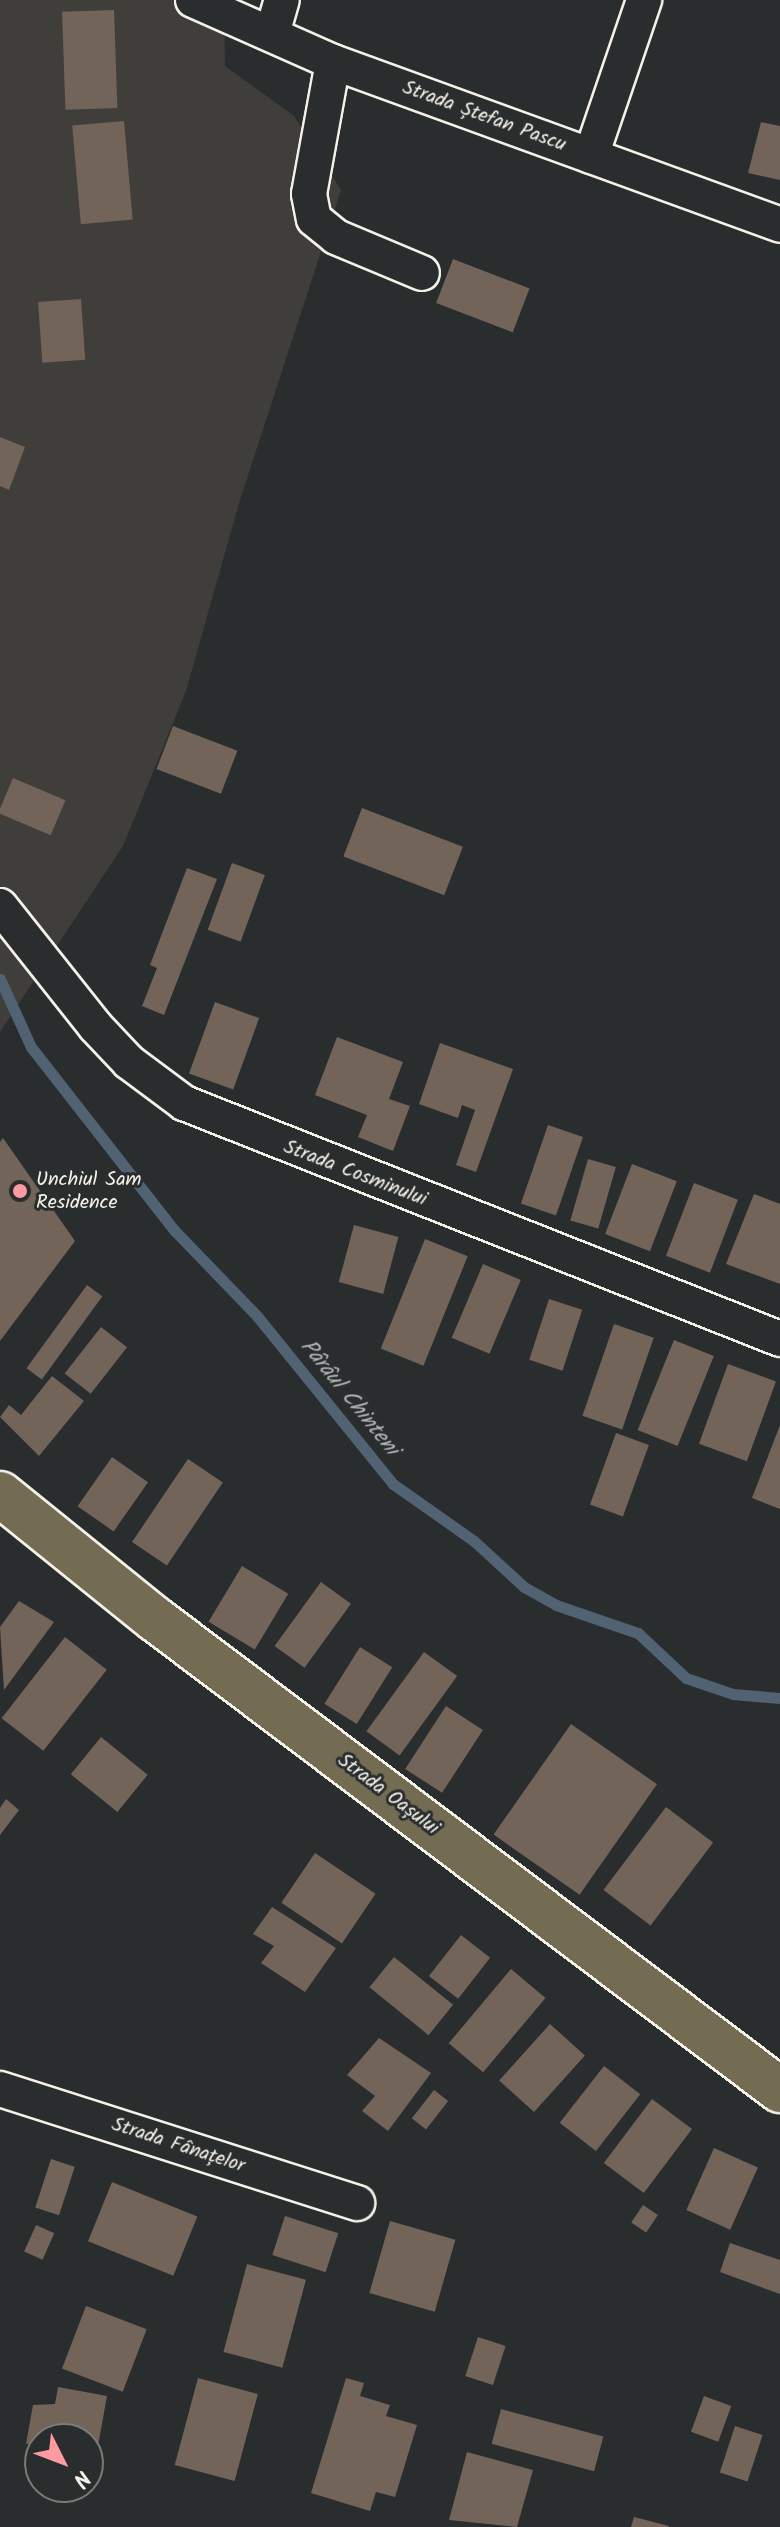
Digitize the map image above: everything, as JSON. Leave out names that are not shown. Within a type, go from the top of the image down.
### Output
[{"type":"main road","name":"Strada Oașului","points":[[0,1494],[155,1619],[780,2090]]},
{"type":"street","name":"Strada Ștefan Pascu","points":[[193,0],[333,62],[780,225]]},
{"type":"street","points":[[272,34],[282,0]]},
{"type":"street","points":[[591,156],[644,0]]},
{"type":"street","points":[[333,62],[309,194],[314,219],[336,237],[422,273]]},
{"type":"street","name":"Strada Cosminului","points":[[0,906],[95,1026],[138,1070],[184,1103],[780,1339]]},
{"type":"street","name":"Strada Fânațelor","points":[[0,2089],[357,2203]]},
{"type":"shaded area","points":[[0,0],[224,0],[225,66],[294,116],[341,190],[239,503],[186,691],[123,846],[0,1032]]},
{"type":"building","points":[[114,10],[117,108],[65,110],[62,12]]},
{"type":"building","points":[[124,121],[133,220],[81,224],[72,126]]},
{"type":"building","points":[[761,122],[780,126],[780,180],[748,173]]},
{"type":"building","points":[[453,259],[530,288],[513,332],[436,303]]},
{"type":"building","points":[[81,299],[85,360],[42,363],[38,302]]},
{"type":"building","points":[[0,437],[25,447],[9,490],[0,486]]},
{"type":"building","points":[[173,726],[237,751],[221,794],[157,769]]},
{"type":"building","points":[[13,778],[65,800],[51,835],[0,814]]},
{"type":"building","points":[[362,808],[463,847],[444,895],[343,857]]},
{"type":"building","points":[[232,863],[265,875],[241,942],[208,930]]},
{"type":"building","points":[[187,868],[217,879],[164,1015],[142,1006],[157,968],[150,965]]},
{"type":"building","points":[[215,1002],[259,1018],[233,1089],[189,1073]]},
{"type":"building","points":[[337,1037],[403,1062],[389,1099],[410,1106],[393,1151],[358,1137],[367,1115],[315,1095]]},
{"type":"building","points":[[440,1043],[513,1069],[476,1172],[456,1165],[475,1110],[462,1105],[458,1118],[419,1104]]},
{"type":"building","points":[[548,1125],[583,1137],[556,1216],[521,1203]]},
{"type":"building","name":"Unchiul Sam Residence","points":[[3,1138],[75,1241],[0,1341],[0,1142]]},
{"type":"building","points":[[588,1159],[616,1167],[598,1229],[570,1221]]},
{"type":"building","points":[[632,1164],[677,1181],[650,1251],[605,1234]]},
{"type":"building","points":[[694,1183],[738,1200],[710,1273],[666,1256]]},
{"type":"building","points":[[754,1194],[780,1204],[780,1284],[726,1264]]},
{"type":"building","points":[[354,1225],[398,1237],[383,1294],[339,1282]]},
{"type":"building","points":[[425,1239],[468,1256],[423,1366],[381,1348]]},
{"type":"building","points":[[483,1264],[521,1280],[489,1354],[452,1338]]},
{"type":"building","points":[[87,1285],[102,1296],[42,1379],[26,1368]]},
{"type":"building","points":[[549,1299],[582,1310],[563,1371],[529,1360]]},
{"type":"building","points":[[614,1324],[654,1338],[622,1429],[582,1416]]},
{"type":"building","points":[[101,1327],[127,1347],[91,1394],[65,1373]]},
{"type":"building","points":[[674,1340],[714,1356],[678,1446],[638,1430]]},
{"type":"building","points":[[728,1364],[776,1381],[747,1461],[699,1444]]},
{"type":"building","points":[[52,1376],[84,1401],[39,1456],[0,1417],[9,1405],[21,1415]]},
{"type":"building","points":[[780,1425],[780,1509],[752,1498]]},
{"type":"building","points":[[616,1433],[649,1445],[623,1516],[590,1504]]},
{"type":"building","points":[[112,1457],[148,1482],[114,1531],[78,1506]]},
{"type":"building","points":[[188,1459],[223,1482],[167,1565],[132,1542]]},
{"type":"building","points":[[242,1566],[288,1594],[255,1650],[209,1622]]},
{"type":"building","points":[[321,1582],[351,1604],[304,1668],[275,1646]]},
{"type":"building","points":[[19,1601],[54,1622],[4,1690],[0,1627]]},
{"type":"building","points":[[65,1637],[107,1670],[43,1751],[2,1718]]},
{"type":"building","points":[[360,1647],[392,1667],[357,1724],[324,1704]]},
{"type":"building","points":[[424,1652],[457,1676],[400,1755],[366,1731]]},
{"type":"building","points":[[446,1706],[483,1730],[442,1793],[405,1769]]},
{"type":"building","points":[[571,1724],[657,1784],[580,1895],[494,1835]]},
{"type":"building","points":[[101,1737],[148,1775],[117,1812],[71,1774]]},
{"type":"building","points":[[6,1799],[19,1810],[0,1835],[0,1808]]},
{"type":"building","points":[[666,1807],[713,1843],[651,1926],[603,1890]]},
{"type":"building","points":[[315,1853],[376,1894],[342,1944],[281,1903]]},
{"type":"building","points":[[272,1907],[336,1948],[305,1992],[261,1963],[274,1946],[253,1934]]},
{"type":"building","points":[[461,1935],[490,1958],[458,1999],[429,1976]]},
{"type":"building","points":[[394,1957],[453,2005],[429,2035],[369,1987]]},
{"type":"building","points":[[511,1969],[545,1998],[483,2072],[449,2043]]},
{"type":"building","points":[[550,2024],[585,2055],[534,2112],[499,2080]]},
{"type":"building","points":[[379,2038],[431,2073],[388,2131],[362,2111],[375,2096],[347,2075]]},
{"type":"building","points":[[604,2066],[640,2094],[596,2151],[560,2123]]},
{"type":"building","points":[[434,2090],[448,2101],[426,2129],[412,2118]]},
{"type":"building","points":[[652,2099],[692,2129],[644,2193],[604,2163]]},
{"type":"building","points":[[714,2148],[758,2168],[730,2230],[686,2210]]},
{"type":"building","points":[[51,2159],[75,2167],[59,2215],[35,2208]]},
{"type":"building","points":[[112,2182],[197,2216],[173,2276],[88,2241]]},
{"type":"building","points":[[643,2205],[658,2215],[646,2232],[631,2222]]},
{"type":"building","points":[[285,2216],[338,2233],[326,2272],[272,2255]]},
{"type":"building","points":[[390,2221],[455,2240],[435,2312],[369,2293]]},
{"type":"building","points":[[36,2225],[54,2233],[42,2260],[24,2251]]},
{"type":"building","points":[[730,2243],[780,2260],[780,2294],[720,2272]]},
{"type":"building","points":[[247,2264],[306,2280],[282,2368],[223,2352]]},
{"type":"building","points":[[86,2306],[147,2329],[123,2392],[62,2369]]},
{"type":"building","points":[[478,2337],[506,2346],[493,2385],[465,2376]]},
{"type":"building","points":[[198,2378],[258,2394],[235,2481],[175,2465]]},
{"type":"building","points":[[346,2378],[364,2383],[360,2396],[390,2405],[386,2416],[417,2425],[395,2497],[376,2492],[370,2511],[311,2493]]},
{"type":"building","points":[[58,2387],[107,2396],[102,2423],[30,2423],[33,2405],[55,2404]]},
{"type":"building","points":[[704,2396],[731,2406],[718,2442],[691,2432]]},
{"type":"building","points":[[501,2409],[603,2436],[594,2471],[492,2444]]},
{"type":"building","points":[[735,2426],[763,2435],[747,2482],[720,2473]]},
{"type":"building","points":[[467,2452],[533,2470],[517,2527],[449,2520]]},
{"type":"building","points":[[634,2517],[669,2526],[631,2527]]},
{"type":"waterway","name":"Pârâul Chinteni","points":[[0,979],[31,1047],[175,1231],[257,1316],[393,1484],[474,1541],[524,1587],[556,1605],[638,1633],[686,1678],[733,1694],[780,1698]]},
{"type":"place","name":"Unchiul Sam Residence","points":[[20,1191]]}]
